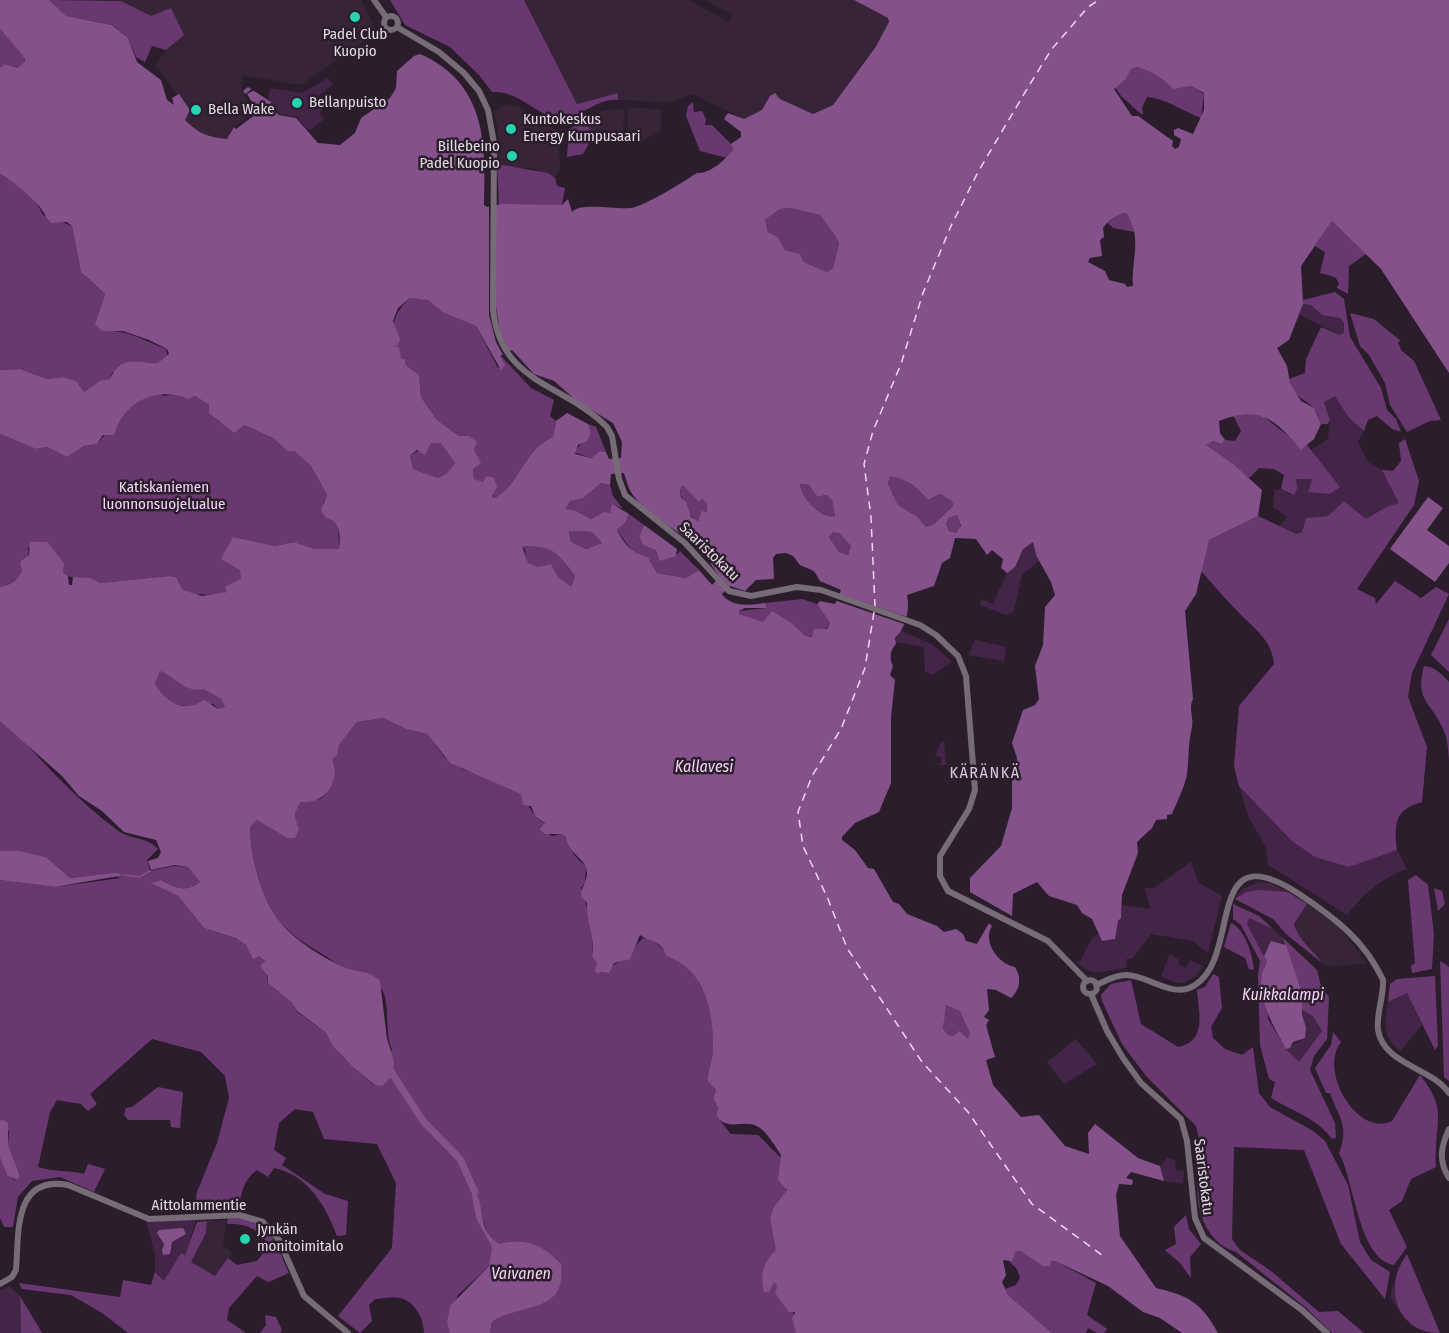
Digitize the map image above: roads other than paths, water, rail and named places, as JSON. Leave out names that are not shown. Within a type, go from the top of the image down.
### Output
[{"type":"main road","points":[[374,0],[386,17],[386,28],[392,30],[397,27],[395,17],[386,17]]},
{"type":"main road","name":"Saaristokatu","points":[[397,27],[439,52],[464,73],[479,91],[493,132],[494,320],[508,356],[539,383],[601,421],[612,436],[617,454],[619,478],[625,495],[691,548],[714,577],[729,591],[751,596],[797,587],[821,590],[920,625],[936,635],[958,656],[966,676],[975,790],[969,808],[940,856],[942,884],[959,898],[1048,941],[1087,981],[1084,990],[1091,994],[1123,1058],[1141,1083],[1180,1119],[1187,1141],[1195,1218],[1204,1238],[1302,1310],[1327,1333]]},
{"type":"main road","points":[[1091,994],[1096,985],[1124,975],[1138,976],[1172,989],[1182,990],[1195,986],[1204,977],[1218,946],[1230,897],[1239,884],[1252,878],[1275,879],[1346,926],[1383,980],[1378,1024],[1382,1042],[1391,1053],[1438,1082],[1449,1094]]},
{"type":"main road","points":[[1087,981],[1092,981],[1096,985]]},
{"type":"main road","points":[[1449,1129],[1441,1152],[1443,1169],[1449,1178]]},
{"type":"main road","name":"Aittolammentie","points":[[0,1284],[12,1276],[16,1270],[21,1209],[34,1190],[45,1184],[55,1183],[68,1185],[149,1219],[245,1215],[263,1222],[279,1240],[304,1296],[348,1333]]},
{"type":"water","name":"Kallavesi","points":[[0,0],[49,0],[66,16],[112,25],[128,38],[137,62],[161,80],[167,100],[174,105],[172,98],[179,94],[190,110],[185,120],[204,134],[227,139],[234,127],[236,129],[257,110],[243,91],[248,87],[271,102],[271,107],[279,115],[296,118],[318,143],[340,145],[355,133],[361,118],[390,98],[396,88],[397,71],[414,56],[420,54],[442,66],[458,81],[470,98],[478,117],[482,138],[484,205],[487,207],[502,204],[562,205],[568,199],[572,212],[583,207],[631,208],[664,193],[697,173],[712,169],[730,154],[733,150],[731,144],[741,137],[741,132],[724,119],[728,113],[744,119],[762,110],[770,96],[775,93],[780,99],[813,114],[833,105],[875,48],[889,22],[888,18],[854,0],[1449,0],[1449,373],[1381,269],[1332,221],[1301,266],[1303,304],[1289,340],[1277,348],[1287,366],[1290,383],[1301,401],[1314,408],[1321,424],[1314,439],[1301,450],[1274,423],[1265,418],[1245,414],[1219,421],[1220,433],[1225,440],[1221,444],[1213,441],[1206,445],[1233,464],[1262,490],[1258,516],[1209,540],[1196,594],[1185,611],[1193,699],[1186,779],[1172,814],[1167,815],[1167,819],[1156,820],[1152,828],[1137,842],[1138,853],[1122,895],[1121,918],[1118,921],[1115,939],[1102,941],[1092,919],[1082,913],[1077,905],[1049,896],[1037,882],[1013,894],[1012,916],[970,892],[970,878],[1001,846],[1012,808],[1012,780],[1017,775],[1017,758],[1012,743],[1023,710],[1035,705],[1039,699],[1035,666],[1043,645],[1045,607],[1055,595],[1051,582],[1036,555],[1033,542],[1023,549],[1015,567],[1007,573],[1001,568],[1003,559],[992,550],[987,555],[976,539],[955,538],[950,558],[942,563],[934,586],[907,595],[906,618],[895,638],[896,644],[891,655],[893,666],[890,675],[895,680],[891,717],[891,783],[879,812],[855,823],[842,837],[842,840],[855,850],[868,868],[874,869],[893,902],[899,904],[907,914],[937,926],[944,932],[956,929],[963,934],[966,941],[977,944],[989,923],[992,926],[989,938],[993,951],[1003,961],[1015,967],[1019,980],[1011,998],[996,990],[987,989],[989,1010],[984,1017],[989,1020],[986,1025],[995,1057],[986,1060],[993,1085],[1021,1117],[1039,1115],[1065,1146],[1089,1154],[1088,1133],[1095,1124],[1138,1158],[1160,1166],[1164,1181],[1131,1172],[1126,1178],[1133,1180],[1132,1185],[1119,1184],[1116,1195],[1120,1236],[1156,1288],[1177,1294],[1200,1307],[1218,1333],[1182,1333],[1160,1318],[1143,1312],[1108,1286],[1055,1261],[1051,1261],[1050,1266],[1043,1266],[1021,1251],[1015,1252],[1012,1261],[1003,1260],[1006,1275],[1002,1282],[1008,1295],[1052,1333],[796,1333],[792,1318],[795,1312],[789,1312],[775,1293],[777,1286],[774,1282],[769,1292],[764,1292],[763,1285],[764,1269],[768,1259],[776,1250],[770,1218],[774,1207],[787,1190],[778,1180],[781,1155],[769,1137],[755,1125],[726,1124],[716,1116],[718,1108],[713,1098],[716,1090],[708,1082],[713,1050],[711,1017],[700,984],[686,967],[666,955],[658,944],[640,935],[630,959],[614,963],[609,973],[598,974],[595,971],[597,963],[592,957],[593,944],[587,903],[581,896],[587,876],[586,868],[570,848],[566,837],[561,834],[545,834],[539,829],[545,823],[535,816],[531,806],[523,805],[521,794],[450,763],[427,734],[406,729],[383,718],[357,722],[339,745],[337,755],[333,758],[334,779],[328,791],[314,801],[301,802],[299,805],[295,815],[299,829],[295,838],[287,838],[257,820],[250,827],[258,878],[268,903],[281,923],[302,943],[320,955],[346,968],[372,975],[380,981],[387,1039],[394,1061],[393,1075],[382,1086],[375,1085],[352,1066],[333,1046],[326,1033],[296,1010],[291,1002],[268,983],[268,976],[260,966],[265,961],[259,956],[253,959],[246,945],[235,938],[204,928],[178,896],[151,883],[161,880],[176,887],[185,888],[200,882],[188,867],[174,865],[151,870],[148,861],[158,858],[161,852],[156,840],[124,832],[102,811],[79,796],[62,776],[0,721],[0,587],[16,579],[22,571],[20,562],[29,555],[30,542],[47,542],[64,563],[63,573],[68,576],[69,585],[72,585],[73,577],[90,578],[100,583],[169,576],[176,577],[183,590],[202,596],[227,592],[225,587],[241,579],[240,570],[221,559],[233,537],[275,546],[294,542],[315,549],[339,549],[340,539],[337,525],[331,519],[326,518],[321,510],[327,495],[311,466],[294,451],[287,451],[273,438],[244,425],[234,433],[209,413],[209,405],[195,396],[189,399],[166,394],[144,399],[126,413],[114,435],[103,435],[97,444],[84,446],[67,457],[47,447],[36,449],[0,434],[0,370],[20,369],[47,379],[63,377],[76,381],[84,392],[101,380],[110,379],[114,371],[124,363],[136,361],[158,363],[169,354],[167,349],[149,340],[123,331],[102,331],[95,324],[105,294],[81,272],[72,226],[67,222],[51,223],[29,195],[0,174],[0,67],[5,64],[18,68],[25,61],[0,29]],"holes":[[[1137,67],[1157,76],[1173,89],[1190,86],[1204,93],[1204,110],[1193,134],[1178,128],[1174,130],[1174,135],[1181,139],[1179,147],[1175,149],[1172,146],[1173,141],[1138,116],[1132,116],[1114,89],[1126,79],[1131,69]],[[790,208],[820,215],[839,243],[833,268],[827,272],[804,262],[800,254],[785,250],[778,237],[768,232],[765,220],[780,209]],[[1126,213],[1134,231],[1133,286],[1127,287],[1125,284],[1109,280],[1105,271],[1088,262],[1090,258],[1102,256],[1100,240],[1104,237],[1103,228],[1117,216]],[[410,298],[429,300],[442,312],[476,326],[501,370],[505,365],[500,356],[512,350],[534,374],[554,381],[578,402],[613,423],[622,442],[621,458],[609,459],[606,452],[600,451],[591,458],[575,454],[578,445],[587,441],[591,433],[588,424],[567,413],[556,421],[553,437],[535,450],[511,484],[495,498],[492,496],[497,487],[494,478],[486,476],[483,482],[474,479],[473,469],[481,463],[474,450],[477,442],[469,436],[459,436],[437,420],[421,397],[419,375],[406,365],[405,359],[401,358],[399,348],[395,345],[398,345],[400,339],[393,321],[398,308]],[[431,443],[441,443],[455,463],[446,474],[438,478],[413,469],[410,456],[417,450],[425,455]],[[624,473],[628,487],[643,507],[687,539],[702,554],[708,550],[714,552],[714,560],[710,563],[720,577],[712,585],[699,570],[686,578],[657,573],[648,557],[633,551],[623,540],[617,530],[626,522],[629,514],[612,504],[610,513],[604,512],[591,519],[576,511],[566,509],[570,501],[583,498],[601,483],[610,485],[611,474]],[[890,476],[911,484],[928,500],[940,494],[952,501],[953,506],[934,524],[926,527],[918,517],[898,505],[888,484]],[[800,484],[809,485],[817,497],[826,495],[832,500],[835,516],[824,515],[808,501]],[[683,485],[699,502],[702,499],[707,504],[707,512],[702,511],[698,521],[691,517],[686,502],[681,498],[680,489]],[[957,515],[961,526],[956,533],[949,531],[946,523],[949,518]],[[569,531],[592,532],[602,543],[586,549],[571,542]],[[833,532],[839,533],[851,546],[848,555],[839,552],[829,537]],[[522,546],[548,549],[558,556],[575,576],[571,587],[558,577],[551,564],[538,567],[528,563]],[[786,553],[793,556],[800,565],[814,571],[820,581],[841,590],[835,604],[820,601],[817,604],[830,623],[827,629],[814,629],[812,637],[805,636],[794,625],[772,611],[763,622],[739,614],[739,611],[745,608],[767,608],[765,603],[736,604],[722,594],[730,586],[745,591],[756,580],[774,579],[773,558],[776,554]],[[160,671],[186,687],[204,689],[221,699],[225,707],[218,709],[204,700],[197,704],[183,706],[164,696],[155,684]],[[946,1005],[960,1011],[970,1033],[968,1039],[959,1031],[954,1036],[949,1035],[943,1029]]]},
{"type":"water","points":[[1428,497],[1443,508],[1427,530],[1449,546],[1449,563],[1435,582],[1390,549]]},
{"type":"water","points":[[644,525],[677,549],[676,556],[660,561],[656,550],[643,545],[639,537]]},
{"type":"water","points":[[0,851],[20,851],[46,857],[70,878],[115,873],[124,875],[55,887],[0,880]]},
{"type":"water","name":"Kuikkalampi","points":[[1271,941],[1286,945],[1302,993],[1305,1038],[1293,1042],[1290,1048],[1286,1049],[1268,1014],[1262,994],[1262,973],[1267,962],[1264,956]]},
{"type":"water","points":[[0,1121],[8,1123],[8,1144],[20,1176],[18,1180],[8,1176],[0,1158]]},
{"type":"water","name":"Vaivanen","points":[[475,1192],[484,1224],[492,1237],[499,1244],[526,1242],[540,1247],[561,1264],[561,1280],[557,1292],[550,1299],[540,1305],[492,1322],[490,1333],[450,1333],[447,1324],[450,1306],[489,1266],[492,1247],[476,1218],[472,1195]]},
{"type":"water","points":[[183,1228],[186,1234],[172,1242],[170,1254],[163,1255],[164,1244],[157,1233],[159,1230]]},
{"type":"waterway","points":[[124,875],[139,877],[150,871]]},
{"type":"waterway","points":[[388,1067],[423,1121],[460,1159],[475,1192]]},
{"type":"place","name":"Padel Club Kuopio","points":[[355,17]]},
{"type":"place","name":"Bellanpuisto","points":[[297,103]]},
{"type":"place","name":"Bella Wake","points":[[196,110]]},
{"type":"place","name":"Kuntokeskus Energy Kumpusaari","points":[[511,129]]},
{"type":"place","name":"Billebeino Padel Kuopio","points":[[512,156]]},
{"type":"place","name":"Jynkän monitoimitalo","points":[[245,1239]]},
{"type":"district","name":"KÄRÄNKÄ","points":[[985,774]]},
{"type":"park label","name":"Katiskaniemen luonnonsuojelualue","points":[[164,496]]}]
